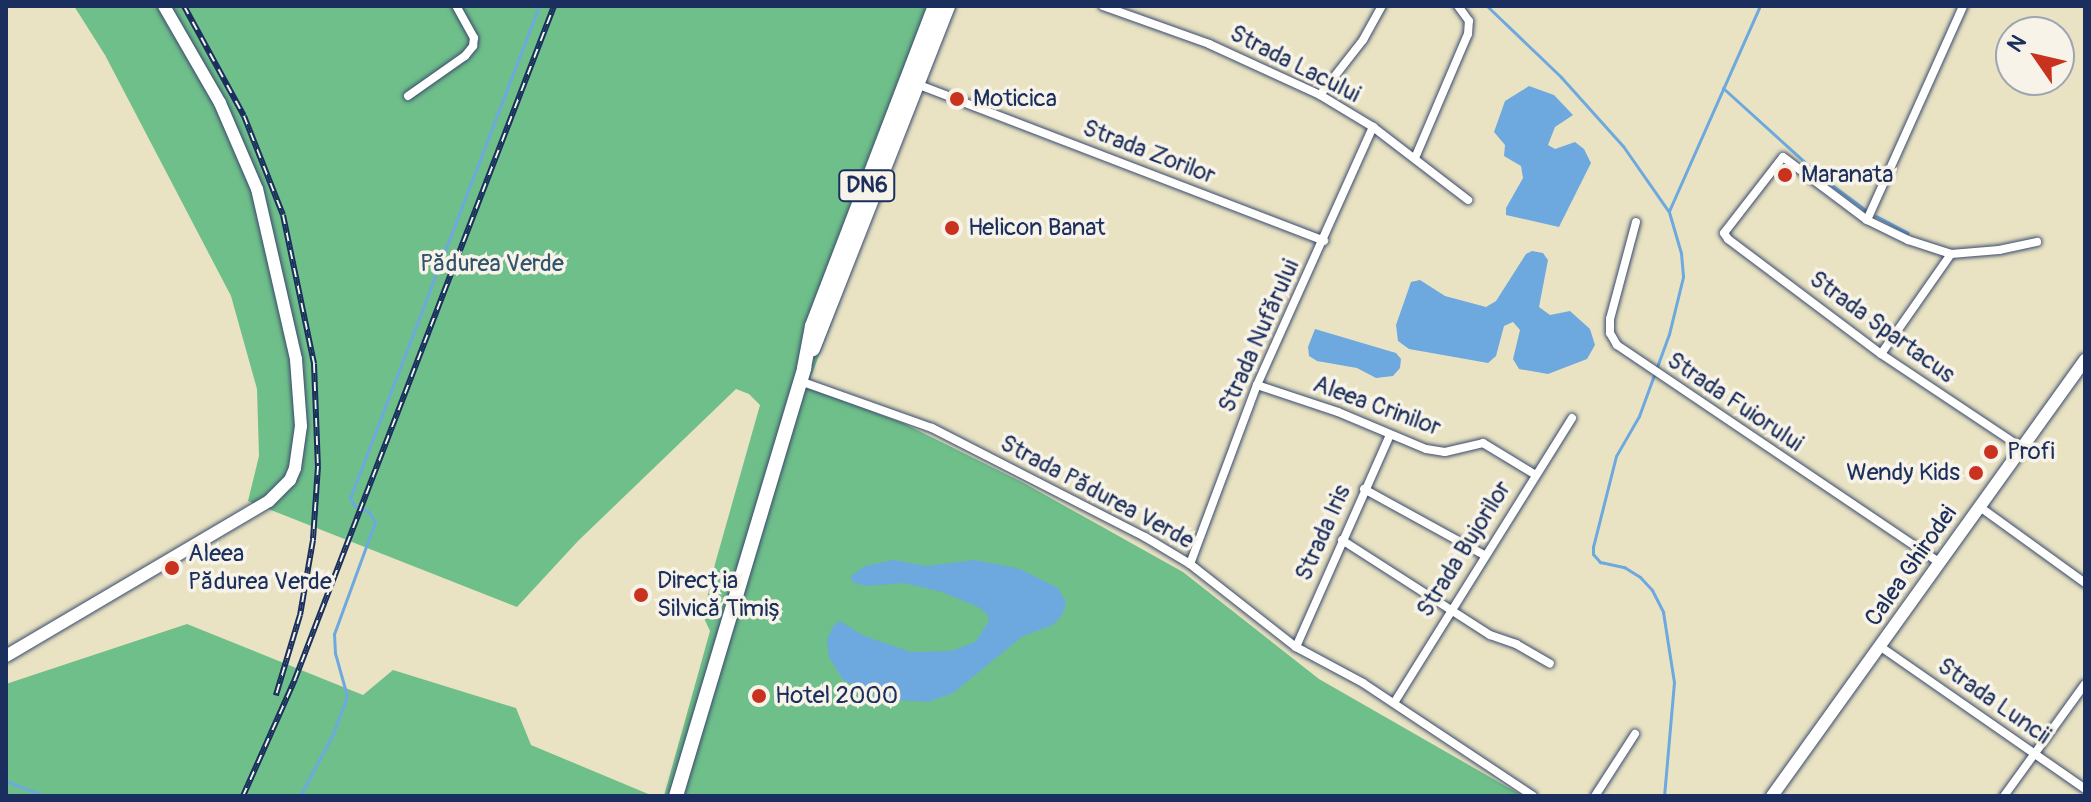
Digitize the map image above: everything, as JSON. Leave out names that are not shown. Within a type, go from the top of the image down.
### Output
[{"type":"main road","name":"DN6","points":[[676,796],[802,374],[812,326],[935,6]]},
{"type":"main road","name":"DN6","points":[[802,374],[823,330],[948,6]]},
{"type":"street","points":[[6,656],[269,501],[290,480],[295,468],[301,426],[296,359],[257,189],[220,103],[164,6]]},
{"type":"street","points":[[408,96],[465,56],[473,46],[474,38],[456,6]]},
{"type":"street","name":"Strada Lacului","points":[[1103,6],[1209,44],[1320,95],[1373,127],[1468,200]]},
{"type":"street","points":[[1320,95],[1363,40],[1382,6]]},
{"type":"street","points":[[1415,158],[1468,34],[1469,21],[1458,6]]},
{"type":"street","points":[[1963,6],[1867,220],[1908,240],[1951,254],[1999,250],[2037,242]]},
{"type":"street","name":"Strada Zorilor","points":[[919,85],[1324,241]]},
{"type":"street","name":"Strada Nufărului","points":[[1190,564],[1257,385],[1373,127]]},
{"type":"street","name":"Strada Spartacus","points":[[1867,220],[1783,157],[1724,233],[1881,354],[2022,448]]},
{"type":"street","name":"Strada Fuiorului","points":[[1636,222],[1609,326],[1617,345],[1940,563]]},
{"type":"street","points":[[1881,354],[1951,254]]},
{"type":"street","name":"Calea Ghirodei","points":[[1772,796],[2085,360]]},
{"type":"street","name":"Strada Pădurea Verde","points":[[802,374],[941,432],[1110,517],[1190,564],[1296,647],[1394,703],[1533,796]]},
{"type":"street","name":"Aleea Crinilor","points":[[1257,385],[1442,452],[1483,443],[1534,474]]},
{"type":"street","name":"Strada Bujorilor","points":[[1394,703],[1534,474],[1572,418]]},
{"type":"street","name":"Strada Iris","points":[[1296,647],[1390,435]]},
{"type":"street","points":[[1364,489],[1484,555]]},
{"type":"street","points":[[1980,507],[2085,583]]},
{"type":"street","points":[[1342,540],[1490,635],[1516,644],[1550,664]]},
{"type":"street","name":"Strada Luncii","points":[[1881,647],[2085,789]]},
{"type":"street","points":[[2004,796],[2085,684]]},
{"type":"street","points":[[1595,796],[1635,734]]},
{"type":"green space","name":"Pădurea Verde","points":[[74,6],[952,6],[807,387],[903,423],[1022,482],[1183,572],[1319,679],[1523,796],[664,796],[710,631],[703,616],[715,564],[760,405],[749,394],[736,389],[578,541],[517,607],[248,501],[259,456],[257,389],[231,296],[105,55]]},
{"type":"green space","points":[[187,624],[363,695],[393,670],[516,708],[531,745],[653,796],[6,796],[6,684]]},
{"type":"water","points":[[1529,86],[1554,95],[1573,115],[1555,127],[1548,145],[1555,149],[1575,142],[1584,149],[1591,163],[1559,227],[1506,215],[1506,208],[1523,178],[1521,166],[1504,156],[1505,145],[1494,132],[1505,101]]},
{"type":"water","points":[[1532,251],[1543,253],[1548,260],[1539,307],[1550,315],[1570,311],[1590,329],[1595,345],[1587,359],[1548,374],[1519,369],[1513,359],[1520,330],[1513,322],[1504,326],[1496,356],[1488,363],[1409,349],[1398,341],[1396,325],[1411,282],[1420,280],[1445,296],[1486,307],[1496,301],[1526,254]]},
{"type":"water","points":[[1315,329],[1396,353],[1401,359],[1400,368],[1393,376],[1376,378],[1357,368],[1317,361],[1309,356],[1308,347]]},
{"type":"water","points":[[893,560],[926,566],[975,560],[1020,569],[1058,588],[1066,602],[1063,614],[1053,625],[1023,636],[953,693],[928,702],[897,700],[867,692],[843,680],[829,657],[827,640],[833,626],[840,621],[862,635],[911,652],[951,651],[975,642],[989,621],[987,614],[978,607],[942,592],[904,583],[866,586],[852,582],[851,576],[865,566]]},
{"type":"waterway","points":[[300,796],[333,734],[347,696],[335,653],[334,634],[375,522],[369,512],[355,506],[350,498],[539,6]]},
{"type":"waterway","points":[[1487,6],[1561,77],[1623,146],[1669,212],[1681,253],[1683,277],[1669,334],[1639,416],[1616,456],[1593,547],[1593,554],[1600,562],[1624,567],[1640,577],[1652,590],[1663,612],[1674,682],[1664,796]]},
{"type":"waterway","points":[[1669,211],[1760,6]]},
{"type":"waterway","points":[[1723,88],[1821,177],[1867,211]]},
{"type":"waterway","points":[[1876,216],[1908,233]]},
{"type":"waterway","points":[[6,781],[45,796]]},
{"type":"railway","points":[[184,6],[244,116],[283,215],[314,364],[318,466],[313,540],[300,615],[276,695]]},
{"type":"railway","points":[[243,796],[295,679],[554,6]]},
{"type":"place","name":"Moticica","points":[[957,99]]},
{"type":"place","name":"Maranata","points":[[1785,175]]},
{"type":"place","name":"Helicon Banat","points":[[952,228]]},
{"type":"place","name":"Profi","points":[[1991,452]]},
{"type":"place","name":"Wendy Kids","points":[[1976,473]]},
{"type":"place","name":"Aleea Pădurea Verde","points":[[172,568]]},
{"type":"place","name":"Direcția Silvică Timiș","points":[[641,595]]},
{"type":"place","name":"Hotel 2000","points":[[759,696]]}]
